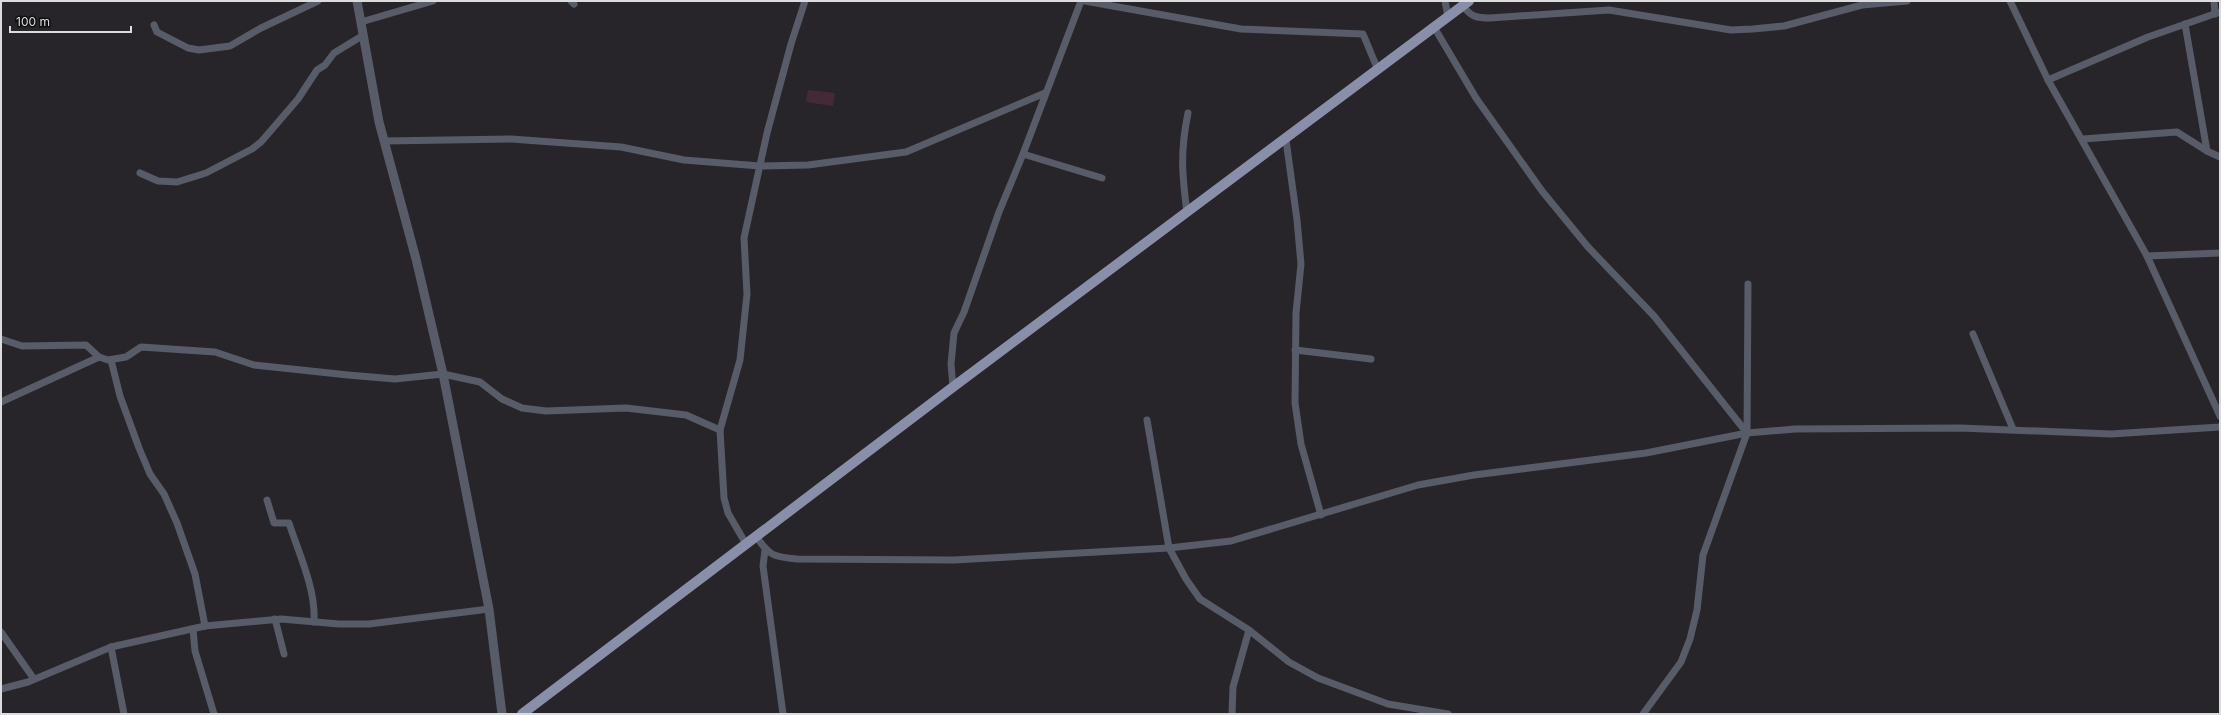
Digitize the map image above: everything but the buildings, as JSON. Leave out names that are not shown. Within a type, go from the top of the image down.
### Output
[{"type":"main road","points":[[522,714],[953,387],[1286,140],[1466,4]]},
{"type":"street","points":[[154,25],[157,32],[188,48],[199,50],[230,46],[260,28],[318,1]]},
{"type":"street","points":[[357,1],[362,36],[379,122],[416,259],[443,374],[489,609],[502,714]]},
{"type":"street","points":[[361,22],[432,1]]},
{"type":"street","points":[[746,544],[728,513],[724,498],[720,430],[740,360],[747,294],[744,238],[760,166],[791,44],[805,1]]},
{"type":"street","points":[[953,387],[951,364],[954,333],[971,294],[999,212],[1024,154],[1045,93],[1081,1]]},
{"type":"street","points":[[1086,1],[1241,29],[1363,34],[1378,70]]},
{"type":"street","points":[[1445,1],[1448,17]]},
{"type":"street","points":[[1466,4],[1468,14],[1475,18],[1609,10],[1731,30],[1784,26],[1862,6],[1907,1]]},
{"type":"street","points":[[2010,1],[2048,80],[2083,139],[2148,256],[2220,416]]},
{"type":"street","points":[[2048,80],[2148,37],[2218,13],[2214,1]]},
{"type":"street","points":[[2185,24],[2207,152]]},
{"type":"street","points":[[1434,27],[1476,98],[1542,191],[1588,247],[1654,316],[1747,433]]},
{"type":"street","points":[[140,173],[158,181],[177,182],[206,172],[252,149],[284,116],[317,70],[325,65],[334,53],[362,36]]},
{"type":"street","points":[[384,141],[511,139],[622,147],[668,158],[760,166],[808,165],[906,152],[1045,93]]},
{"type":"street","points":[[1187,213],[1181,168],[1182,142],[1188,113]]},
{"type":"street","points":[[2083,139],[2177,132],[2207,152],[2220,157]]},
{"type":"street","points":[[1286,140],[1298,220],[1301,264],[1296,314],[1294,403],[1301,444],[1321,516]]},
{"type":"street","points":[[1024,154],[1102,178]]},
{"type":"street","points":[[2148,256],[2220,253]]},
{"type":"street","points":[[1643,714],[1681,662],[1690,639],[1697,610],[1703,555],[1747,433],[1748,284]]},
{"type":"street","points":[[1973,334],[2013,429]]},
{"type":"street","points":[[1,339],[22,346],[86,345],[99,357],[111,360],[126,357],[141,347],[215,352],[254,365],[348,375],[395,379],[443,374],[480,382],[502,399],[522,408],[546,411],[626,408],[686,415],[720,430]]},
{"type":"street","points":[[1295,350],[1371,359]]},
{"type":"street","points":[[1,402],[99,357]]},
{"type":"street","points":[[111,360],[120,396],[139,448],[150,474],[164,494],[178,523],[195,574],[205,626]]},
{"type":"street","points":[[1147,420],[1169,548],[1186,579],[1200,599],[1250,630],[1288,662],[1318,678],[1388,704],[1448,714]]},
{"type":"street","points":[[756,536],[765,550],[776,557],[796,560],[954,560],[1169,548],[1231,541],[1321,516],[1418,485],[1474,475],[1646,453],[1747,433],[1803,429],[2013,429],[2111,434],[2220,427]]},
{"type":"street","points":[[267,500],[274,523],[289,523],[308,581],[315,611],[314,622]]},
{"type":"street","points":[[765,550],[763,566],[783,714]]},
{"type":"street","points":[[1,689],[34,679],[111,647],[205,626],[275,619],[339,624],[369,624],[489,609]]},
{"type":"street","points":[[275,619],[284,654]]},
{"type":"street","points":[[193,629],[195,651],[214,714]]},
{"type":"street","points":[[1232,714],[1233,687],[1250,630]]},
{"type":"street","points":[[1,632],[34,679]]},
{"type":"street","points":[[111,647],[124,714]]},
{"type":"shaded area","points":[[808,90],[835,93],[833,106],[806,102]]}]
